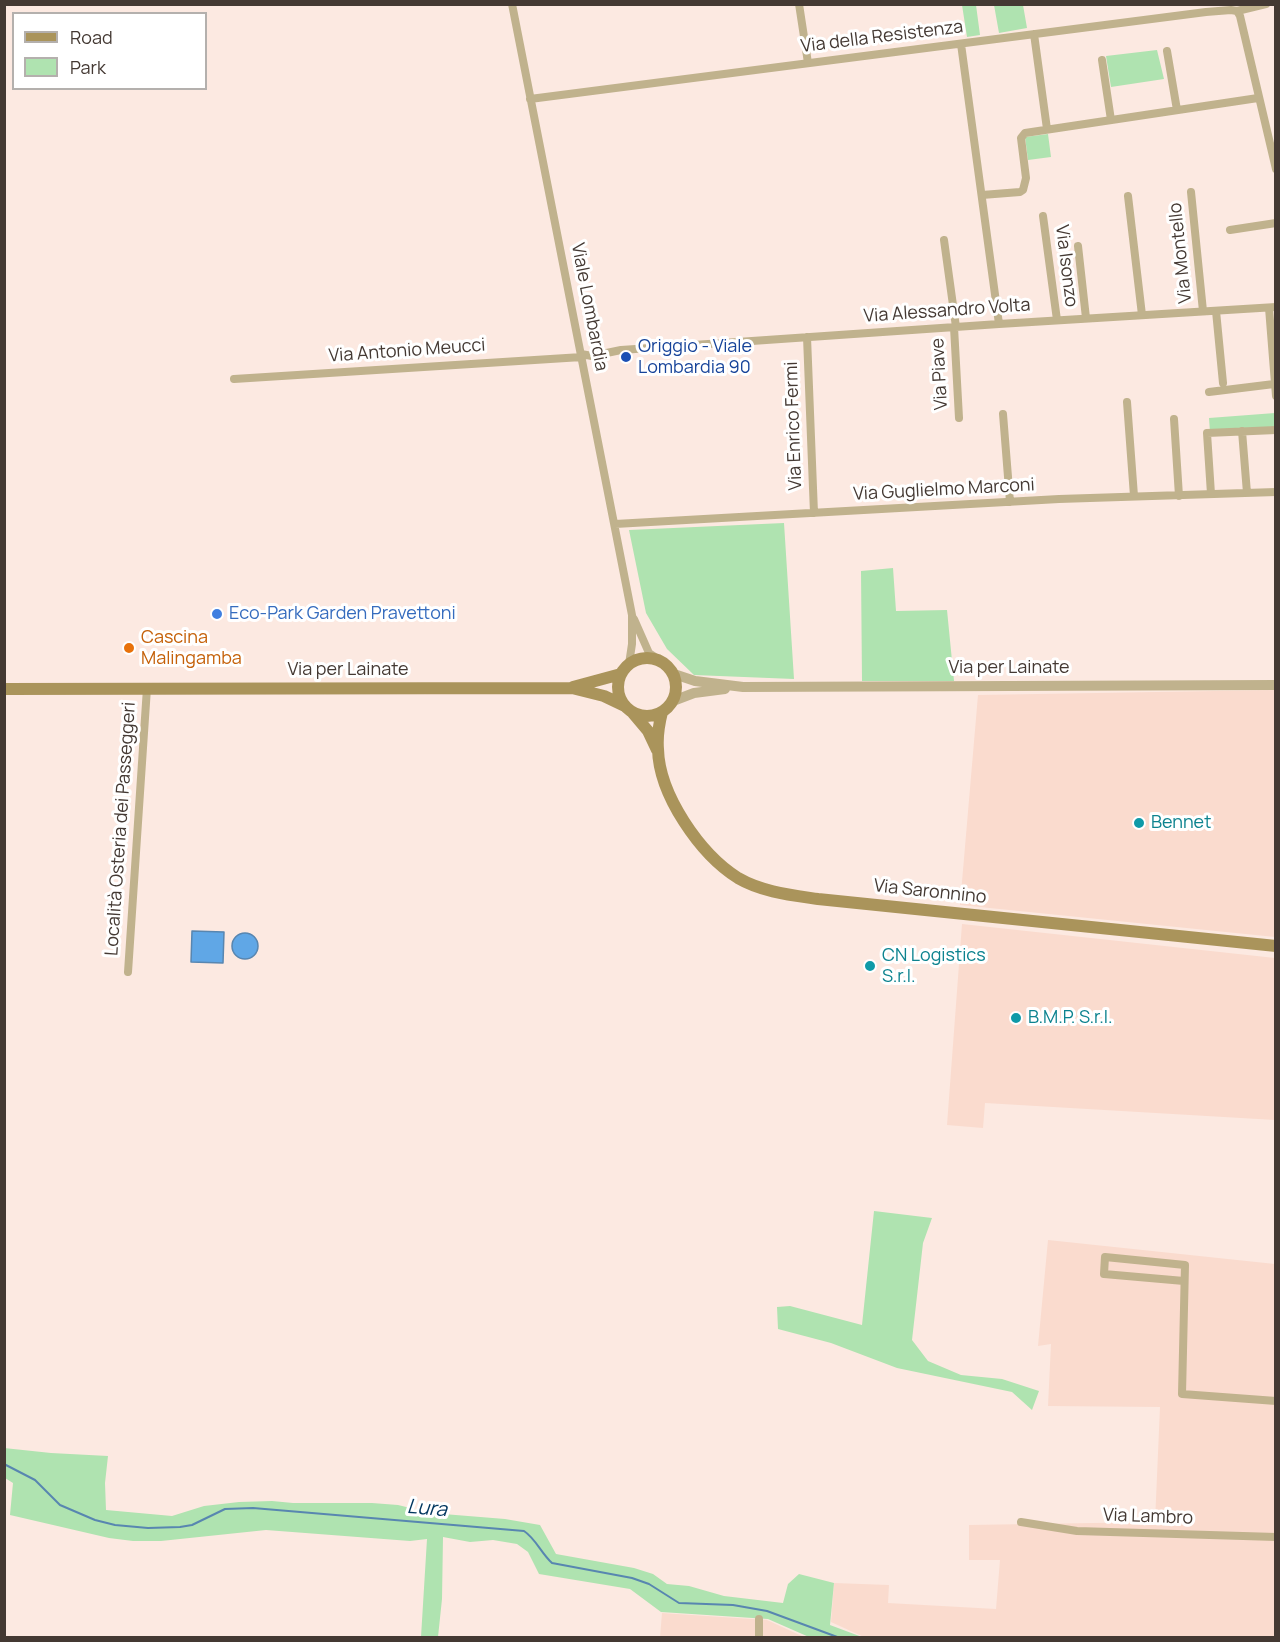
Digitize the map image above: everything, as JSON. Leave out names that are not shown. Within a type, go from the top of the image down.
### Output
[{"type":"main road","points":[[645,657],[663,662],[674,674],[676,683],[673,701],[662,712],[646,716],[628,708],[618,690],[625,669],[645,657]]},
{"type":"main road","name":"Via per Lainate","points":[[572,688],[625,669]]},
{"type":"main road","name":"Via per Lainate","points":[[7,689],[572,688],[604,696],[628,708]]},
{"type":"main road","name":"Via Saronnino","points":[[628,708],[648,731],[658,751],[669,792],[681,816],[699,843],[739,878],[776,893],[1275,946]]},
{"type":"main road","name":"Via Saronnino","points":[[658,751],[662,712]]},
{"type":"street","name":"Viale Lombardia","points":[[512,4],[632,615],[632,644],[625,669]]},
{"type":"street","points":[[799,4],[808,63]]},
{"type":"street","name":"Via della Resistenza","points":[[531,99],[1206,12],[1237,11],[1266,4]]},
{"type":"street","points":[[1237,11],[1275,169]]},
{"type":"street","points":[[1034,34],[1047,129]]},
{"type":"street","points":[[961,44],[999,324]]},
{"type":"street","points":[[1167,51],[1176,110]]},
{"type":"street","points":[[1102,60],[1111,120]]},
{"type":"street","points":[[982,195],[1023,190],[1026,178],[1022,135],[1047,129],[1258,98]]},
{"type":"street","name":"Via Montello","points":[[1191,192],[1203,311]]},
{"type":"street","points":[[1128,196],[1142,315]]},
{"type":"street","name":"Via Isonzo","points":[[1043,216],[1057,320]]},
{"type":"street","points":[[1230,230],[1275,223]]},
{"type":"street","name":"Via Piave","points":[[944,240],[955,327],[959,418]]},
{"type":"street","points":[[1078,246],[1086,318]]},
{"type":"street","points":[[1272,307],[1275,396]]},
{"type":"street","name":"Via Alessandro Volta","points":[[582,355],[593,349],[621,350],[1272,307]]},
{"type":"street","points":[[1216,311],[1223,383]]},
{"type":"street","name":"Via Enrico Fermi","points":[[807,337],[814,513]]},
{"type":"street","name":"Via Antonio Meucci","points":[[234,379],[582,355]]},
{"type":"street","points":[[1209,392],[1274,384]]},
{"type":"street","points":[[1127,402],[1134,496]]},
{"type":"street","points":[[1003,414],[1010,502]]},
{"type":"street","points":[[1174,419],[1179,496]]},
{"type":"street","points":[[1211,494],[1208,433],[1275,430]]},
{"type":"street","points":[[1242,431],[1247,493]]},
{"type":"street","name":"Via Guglielmo Marconi","points":[[615,524],[1010,502],[1275,492]]},
{"type":"street","name":"Viale Lombardia","points":[[632,615],[649,653],[663,662]]},
{"type":"street","name":"Via per Lainate","points":[[674,674],[695,681],[743,687]]},
{"type":"street","name":"Via per Lainate","points":[[673,701],[694,693],[743,687],[1275,685]]},
{"type":"street","name":"Località Osteria dei Passeggeri","points":[[128,972],[147,688]]},
{"type":"street","points":[[1184,1281],[1104,1274],[1105,1257],[1185,1265],[1182,1394],[1275,1401]]},
{"type":"street","name":"Via Lambro","points":[[1021,1522],[1077,1531],[1275,1537]]},
{"type":"street","points":[[759,1619],[759,1638]]},
{"type":"shaded area","name":"Bennet","points":[[1275,690],[1275,937],[960,905],[978,695]]},
{"type":"shaded area","points":[[962,924],[1275,958],[1275,1120],[985,1103],[983,1128],[947,1125]]},
{"type":"shaded area","points":[[1048,1240],[1275,1264],[1275,1637],[866,1638],[831,1622],[834,1583],[889,1585],[888,1603],[996,1609],[1000,1560],[969,1560],[969,1525],[1155,1522],[1160,1407],[1048,1406],[1051,1344],[1038,1346]]},
{"type":"shaded area","points":[[662,1613],[767,1620],[804,1637],[660,1638]]},
{"type":"green space","points":[[962,5],[976,5],[980,35],[967,37]]},
{"type":"green space","points":[[994,5],[1023,5],[1027,28],[999,33]]},
{"type":"green space","points":[[1157,50],[1164,79],[1111,87],[1106,56]]},
{"type":"green space","points":[[1048,134],[1051,157],[1028,160],[1025,137]]},
{"type":"green space","points":[[1275,413],[1275,428],[1210,432],[1209,418]]},
{"type":"green space","points":[[784,523],[794,679],[694,675],[667,649],[646,613],[629,530]]},
{"type":"green space","points":[[893,568],[896,611],[947,610],[954,681],[862,681],[861,571]]},
{"type":"green space","points":[[874,1211],[932,1218],[923,1243],[912,1340],[928,1361],[961,1375],[1002,1379],[1039,1391],[1032,1410],[1012,1392],[897,1368],[831,1343],[778,1329],[777,1307],[790,1306],[862,1325]]},
{"type":"green space","points":[[4,1448],[108,1456],[105,1483],[106,1510],[172,1516],[204,1506],[239,1502],[398,1505],[431,1513],[505,1519],[540,1525],[556,1554],[634,1568],[653,1574],[667,1584],[689,1586],[724,1596],[783,1603],[788,1584],[799,1574],[834,1583],[830,1625],[862,1637],[809,1637],[768,1619],[661,1612],[630,1589],[539,1574],[528,1552],[517,1544],[493,1540],[470,1542],[443,1537],[442,1599],[438,1637],[421,1637],[427,1539],[410,1541],[266,1530],[161,1541],[109,1538],[10,1515],[13,1483],[5,1478]]},
{"type":"water","points":[[192,931],[224,932],[223,963],[191,962]]},
{"type":"water","points":[[245,933],[254,937],[258,946],[254,955],[245,959],[236,955],[232,946],[236,937]]},
{"type":"waterway","name":"Lura","points":[[4,1464],[35,1480],[60,1505],[95,1520],[115,1525],[148,1528],[180,1527],[192,1525],[225,1509],[253,1508],[524,1531],[552,1563],[632,1578],[649,1584],[679,1603],[733,1605],[767,1611],[840,1638]]},
{"type":"place","name":"Origgio - Viale Lombardia 90","points":[[626,357]]},
{"type":"place","name":"Eco-Park Garden Pravettoni","points":[[217,614]]},
{"type":"place","name":"Cascina Malingamba","points":[[129,648]]},
{"type":"place","name":"Bennet","points":[[1139,823]]},
{"type":"place","name":"CN Logistics S.r.l.","points":[[870,966]]},
{"type":"place","name":"B.M.P. S.r.l.","points":[[1016,1018]]}]
